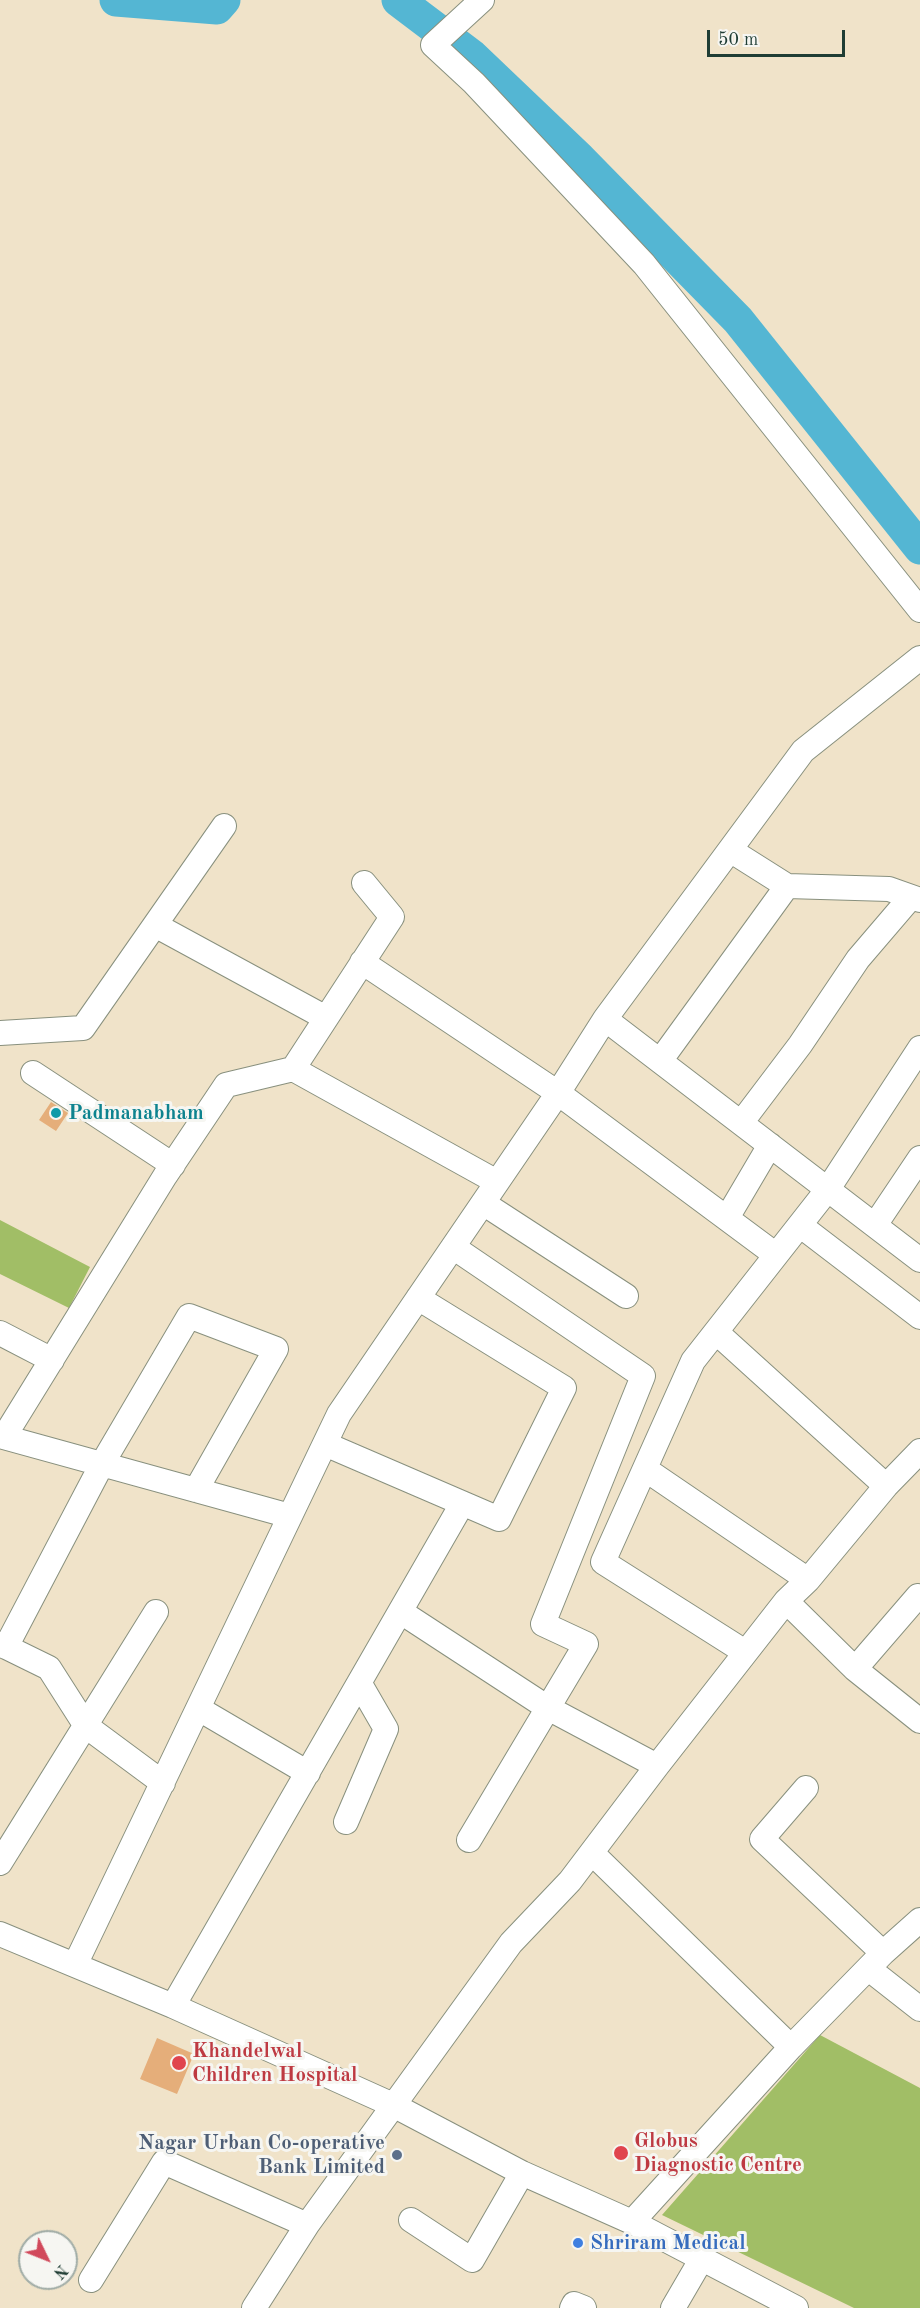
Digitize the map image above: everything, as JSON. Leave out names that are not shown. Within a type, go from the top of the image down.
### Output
[{"type":"street","points":[[483,0],[433,45],[474,82],[644,264],[920,610]]},
{"type":"street","points":[[75,1965],[339,1414],[558,1093],[605,1019],[803,751],[920,658]]},
{"type":"street","points":[[0,1033],[83,1028],[224,826]]},
{"type":"street","points":[[730,850],[787,886],[889,889],[915,899],[858,959],[800,1045],[741,1123]]},
{"type":"street","points":[[293,1069],[392,916],[364,883]]},
{"type":"street","points":[[660,1061],[787,886]]},
{"type":"street","points":[[155,925],[326,1018]]},
{"type":"street","points":[[363,962],[558,1093],[776,1256]]},
{"type":"street","points":[[605,1019],[920,1260]]},
{"type":"street","points":[[745,1652],[603,1562],[693,1361],[828,1189],[920,1048]]},
{"type":"street","points":[[290,1516],[2,1437],[172,1165],[226,1085],[293,1069],[497,1182]]},
{"type":"street","points":[[33,1073],[172,1165]]},
{"type":"street","points":[[727,1218],[770,1145]]},
{"type":"street","points":[[875,1225],[920,1158]]},
{"type":"street","points":[[483,1203],[626,1296]]},
{"type":"street","points":[[801,1226],[920,1317]]},
{"type":"street","points":[[453,1247],[643,1376],[543,1624],[586,1644],[469,1840]]},
{"type":"street","points":[[325,1444],[499,1519],[564,1388],[418,1298]]},
{"type":"street","points":[[163,1783],[86,1726],[49,1668],[3,1646],[102,1464],[189,1316],[276,1350],[196,1490]]},
{"type":"street","points":[[716,1332],[886,1486]]},
{"type":"street","points":[[0,1333],[52,1360]]},
{"type":"street","points":[[254,2308],[307,2225],[511,1943],[570,1881],[786,1601],[808,1580],[886,1486],[920,1451]]},
{"type":"street","points":[[645,1469],[808,1580]]},
{"type":"street","points":[[173,2006],[462,1504]]},
{"type":"street","points":[[855,1669],[918,1596]]},
{"type":"street","points":[[786,1601],[855,1669],[920,1721]]},
{"type":"street","points":[[0,1863],[156,1612]]},
{"type":"street","points":[[401,1612],[548,1708],[657,1766]]},
{"type":"street","points":[[346,1821],[386,1729],[360,1684]]},
{"type":"street","points":[[199,1709],[308,1773]]},
{"type":"street","points":[[806,1788],[762,1839],[920,2009]]},
{"type":"street","points":[[592,1853],[791,2047]]},
{"type":"street","points":[[632,2222],[791,2047],[920,1920]]},
{"type":"street","points":[[0,1934],[173,2006],[393,2105],[522,2173],[632,2222],[796,2308]]},
{"type":"street","points":[[91,2280],[164,2162],[307,2225]]},
{"type":"street","points":[[411,2220],[472,2260],[522,2173]]},
{"type":"street","points":[[673,2308],[701,2260]]},
{"type":"street","points":[[572,2308],[574,2304],[584,2308]]},
{"type":"green space","points":[[0,1220],[90,1267],[69,1308],[0,1274]]},
{"type":"green space","points":[[820,2035],[920,2088],[920,2308],[854,2308],[662,2215]]},
{"type":"building","name":"Padmanabham","points":[[51,1102],[68,1113],[56,1131],[39,1120]]},
{"type":"building","points":[[157,2038],[194,2054],[177,2094],[140,2079]]},
{"type":"waterway","points":[[116,0],[217,8],[224,0]]},
{"type":"waterway","points":[[398,0],[472,56],[580,159],[738,320],[920,548]]},
{"type":"place","name":"Padmanabham","points":[[56,1113]]},
{"type":"place","name":"Khandelwal Children Hospital","points":[[179,2063]]},
{"type":"place","name":"Globus Diagnostic Centre","points":[[621,2153]]},
{"type":"place","name":"Nagar Urban Co-operative Bank Limited","points":[[397,2155]]},
{"type":"place","name":"Shriram Medical","points":[[578,2243]]}]
